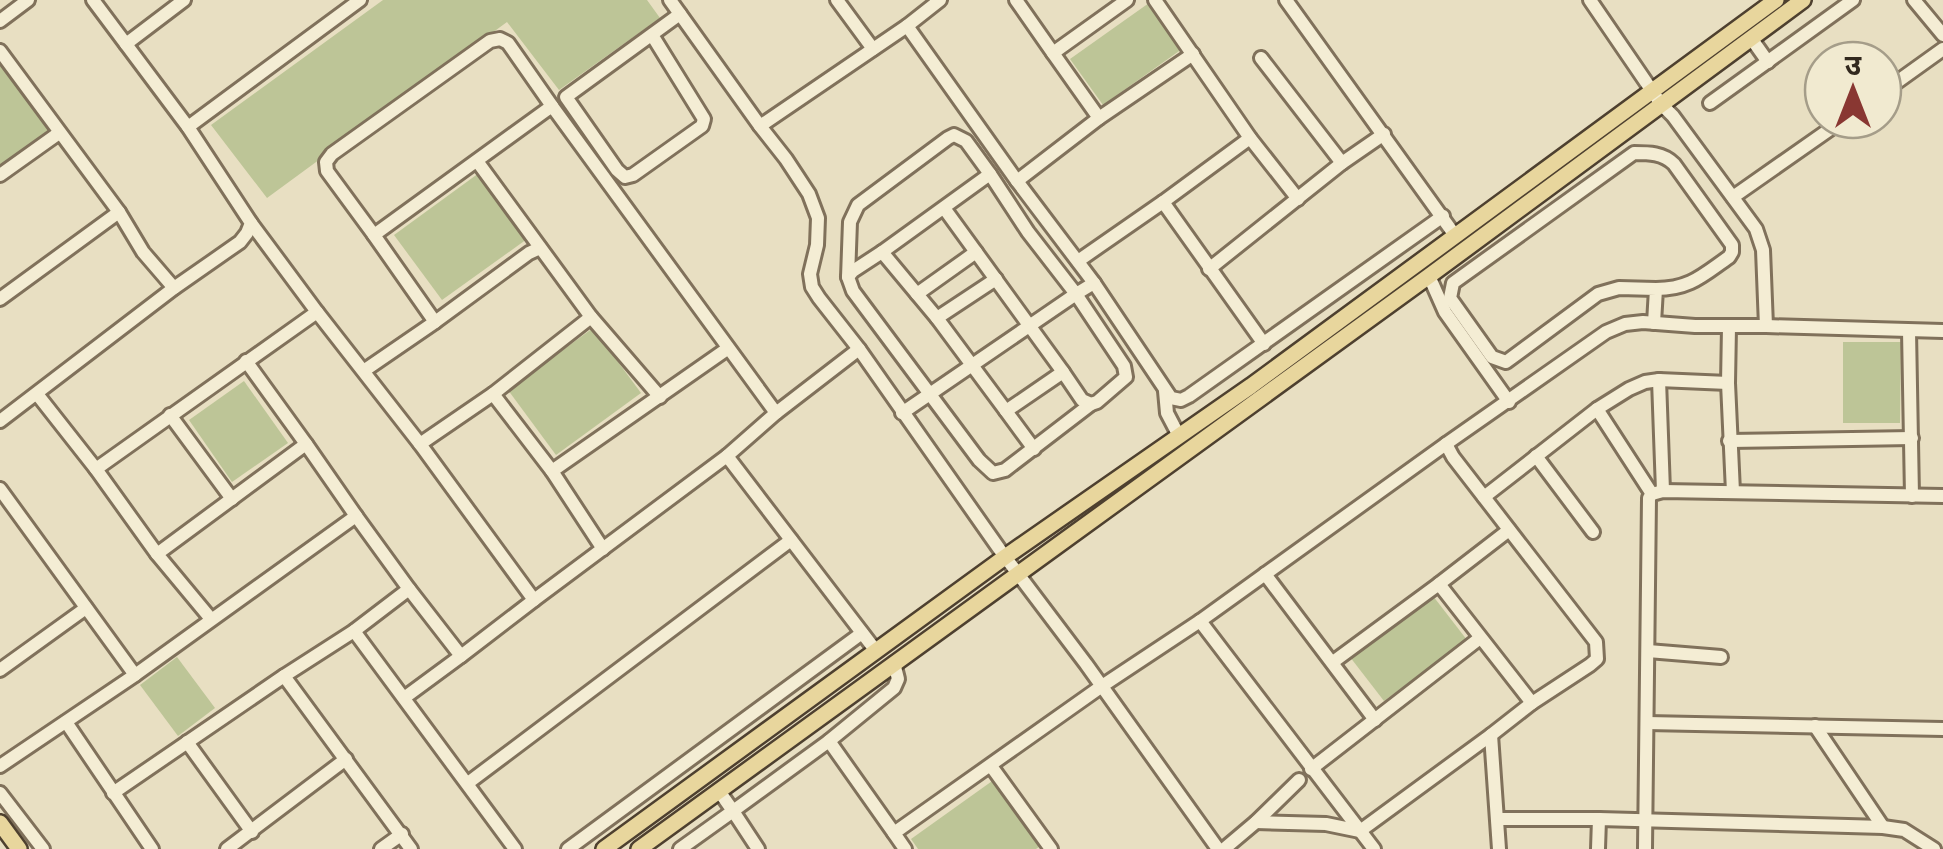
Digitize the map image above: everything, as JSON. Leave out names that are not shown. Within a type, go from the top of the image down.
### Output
[{"type":"main road","points":[[639,849],[1430,276],[1776,0]]},
{"type":"main road","points":[[604,849],[1250,386],[1454,234],[1803,0]]},
{"type":"main road","points":[[0,822],[19,849]]},
{"type":"street","points":[[0,20],[28,0]]},
{"type":"street","points":[[93,0],[188,127],[250,223],[365,370],[534,600]]},
{"type":"street","points":[[126,44],[184,0]]},
{"type":"street","points":[[188,127],[360,0]]},
{"type":"street","points":[[670,0],[809,194],[818,218],[810,274],[812,287],[828,312],[1221,849],[1299,780]]},
{"type":"street","points":[[838,0],[873,49]]},
{"type":"street","points":[[760,126],[907,26],[923,5],[940,0]]},
{"type":"street","points":[[1016,0],[1099,118]]},
{"type":"street","points":[[1052,53],[1126,0]]},
{"type":"street","points":[[1155,0],[1250,138],[1298,199]]},
{"type":"street","points":[[1286,0],[1454,234]]},
{"type":"street","points":[[1590,0],[1756,229],[1763,250],[1766,326]]},
{"type":"street","points":[[1710,104],[1853,0]]},
{"type":"street","points":[[1914,0],[1943,35]]},
{"type":"street","points":[[652,35],[704,119],[702,126],[633,176],[624,176],[566,97],[680,14]]},
{"type":"street","points":[[907,26],[1017,182],[1094,282],[1171,398],[1181,400],[1444,216]]},
{"type":"street","points":[[1751,38],[1768,62]]},
{"type":"street","points":[[436,322],[326,162],[490,41],[500,39],[508,43],[776,412]]},
{"type":"street","points":[[1903,78],[1943,49]]},
{"type":"street","points":[[0,52],[143,252],[174,288]]},
{"type":"street","points":[[1017,182],[1099,118],[1194,54]]},
{"type":"street","points":[[1261,58],[1342,163]]},
{"type":"street","points":[[374,235],[552,106]]},
{"type":"street","points":[[0,175],[59,133]]},
{"type":"street","points":[[1210,269],[1384,134]]},
{"type":"street","points":[[954,136],[966,141],[1076,294],[1127,371],[1126,377],[1006,470],[994,474],[928,393],[853,291],[848,277],[850,222],[858,206],[954,136]]},
{"type":"street","points":[[1078,261],[1250,138]]},
{"type":"street","points":[[1732,197],[1814,140]]},
{"type":"street","points":[[1649,153],[1674,164],[1732,245],[1732,252],[1702,278],[1674,289],[1656,289],[1619,288],[1598,294],[1506,362],[1492,357],[1450,298],[1453,283],[1634,154],[1649,153]]},
{"type":"street","points":[[477,161],[591,317],[660,397]]},
{"type":"street","points":[[848,277],[990,174]]},
{"type":"street","points":[[1163,202],[1264,344]]},
{"type":"street","points":[[944,208],[1082,400],[1091,404]]},
{"type":"street","points":[[0,299],[118,212]]},
{"type":"street","points":[[0,421],[240,242],[250,223]]},
{"type":"street","points":[[365,370],[540,248]]},
{"type":"street","points":[[882,252],[937,318],[1034,448]]},
{"type":"street","points":[[917,294],[976,252]]},
{"type":"street","points":[[1430,276],[1445,312],[1509,402]]},
{"type":"street","points":[[937,318],[996,278]]},
{"type":"street","points":[[902,413],[1094,282]]},
{"type":"street","points":[[1654,323],[1656,289]]},
{"type":"street","points":[[96,469],[317,312]]},
{"type":"street","points":[[420,444],[493,394],[591,317]]},
{"type":"street","points":[[894,833],[1200,622],[1606,332],[1625,324],[1654,323],[1943,331]]},
{"type":"street","points":[[1729,327],[1732,492]]},
{"type":"street","points":[[1909,331],[1912,496]]},
{"type":"street","points":[[552,471],[728,349]]},
{"type":"street","points":[[404,698],[727,456],[776,412],[858,349]]},
{"type":"street","points":[[246,361],[461,656]]},
{"type":"street","points":[[1006,411],[1063,372]]},
{"type":"street","points":[[1484,497],[1597,409],[1629,389],[1659,380],[1728,382]]},
{"type":"street","points":[[1657,492],[1659,380]]},
{"type":"street","points":[[1165,391],[1167,412],[1178,434]]},
{"type":"street","points":[[37,394],[211,619]]},
{"type":"street","points":[[493,394],[552,471],[603,548]]},
{"type":"street","points":[[1597,409],[1657,492]]},
{"type":"street","points":[[170,415],[232,499]]},
{"type":"street","points":[[1729,441],[1912,438]]},
{"type":"street","points":[[157,554],[306,444]]},
{"type":"street","points":[[1256,822],[1326,824],[1360,832],[1597,659],[1596,642],[1446,444]]},
{"type":"street","points":[[727,456],[876,651]]},
{"type":"street","points":[[1536,456],[1593,532]]},
{"type":"street","points":[[0,489],[135,676]]},
{"type":"street","points":[[1645,849],[1649,498],[1657,492],[1943,496]]},
{"type":"street","points":[[0,766],[135,676],[356,516]]},
{"type":"street","points":[[1332,662],[1509,530]]},
{"type":"street","points":[[468,784],[791,540]]},
{"type":"street","points":[[1265,574],[1375,720]]},
{"type":"street","points":[[1439,584],[1532,703]]},
{"type":"street","points":[[113,793],[354,631],[409,589]]},
{"type":"street","points":[[0,670],[86,608]]},
{"type":"street","points":[[1200,622],[1374,849]]},
{"type":"street","points":[[354,631],[516,849]]},
{"type":"street","points":[[568,849],[862,633]]},
{"type":"street","points":[[1312,769],[1480,638]]},
{"type":"street","points":[[1648,651],[1721,657]]},
{"type":"street","points":[[680,849],[829,741],[894,688],[898,679],[894,663]]},
{"type":"street","points":[[284,676],[411,849]]},
{"type":"street","points":[[66,722],[152,849]]},
{"type":"street","points":[[1647,724],[1943,728]]},
{"type":"street","points":[[1815,726],[1883,827]]},
{"type":"street","points":[[1491,735],[1498,849]]},
{"type":"street","points":[[829,741],[906,849]]},
{"type":"street","points":[[187,742],[252,832]]},
{"type":"street","points":[[228,849],[346,759]]},
{"type":"street","points":[[991,766],[1049,848]]},
{"type":"street","points":[[719,790],[758,849]]},
{"type":"street","points":[[0,793],[44,849]]},
{"type":"street","points":[[1498,819],[1646,819],[1883,827],[1904,830],[1934,849]]},
{"type":"street","points":[[1598,819],[1598,849]]},
{"type":"street","points":[[381,849],[402,834]]},
{"type":"green space","points":[[383,0],[647,0],[660,18],[559,90],[507,22],[267,198],[211,125]]},
{"type":"green space","points":[[1149,3],[1182,49],[1103,105],[1070,59]]},
{"type":"green space","points":[[0,63],[49,130],[0,165]]},
{"type":"green space","points":[[479,173],[527,239],[442,300],[394,235]]},
{"type":"green space","points":[[593,328],[641,393],[556,455],[508,390]]},
{"type":"green space","points":[[1843,342],[1901,342],[1900,423],[1843,423]]},
{"type":"green space","points":[[244,381],[288,443],[232,482],[189,420]]},
{"type":"green space","points":[[1433,596],[1467,640],[1384,701],[1350,657]]},
{"type":"green space","points":[[177,657],[215,708],[178,736],[140,685]]},
{"type":"green space","points":[[995,779],[1042,845],[1036,849],[918,849],[911,839]]}]
